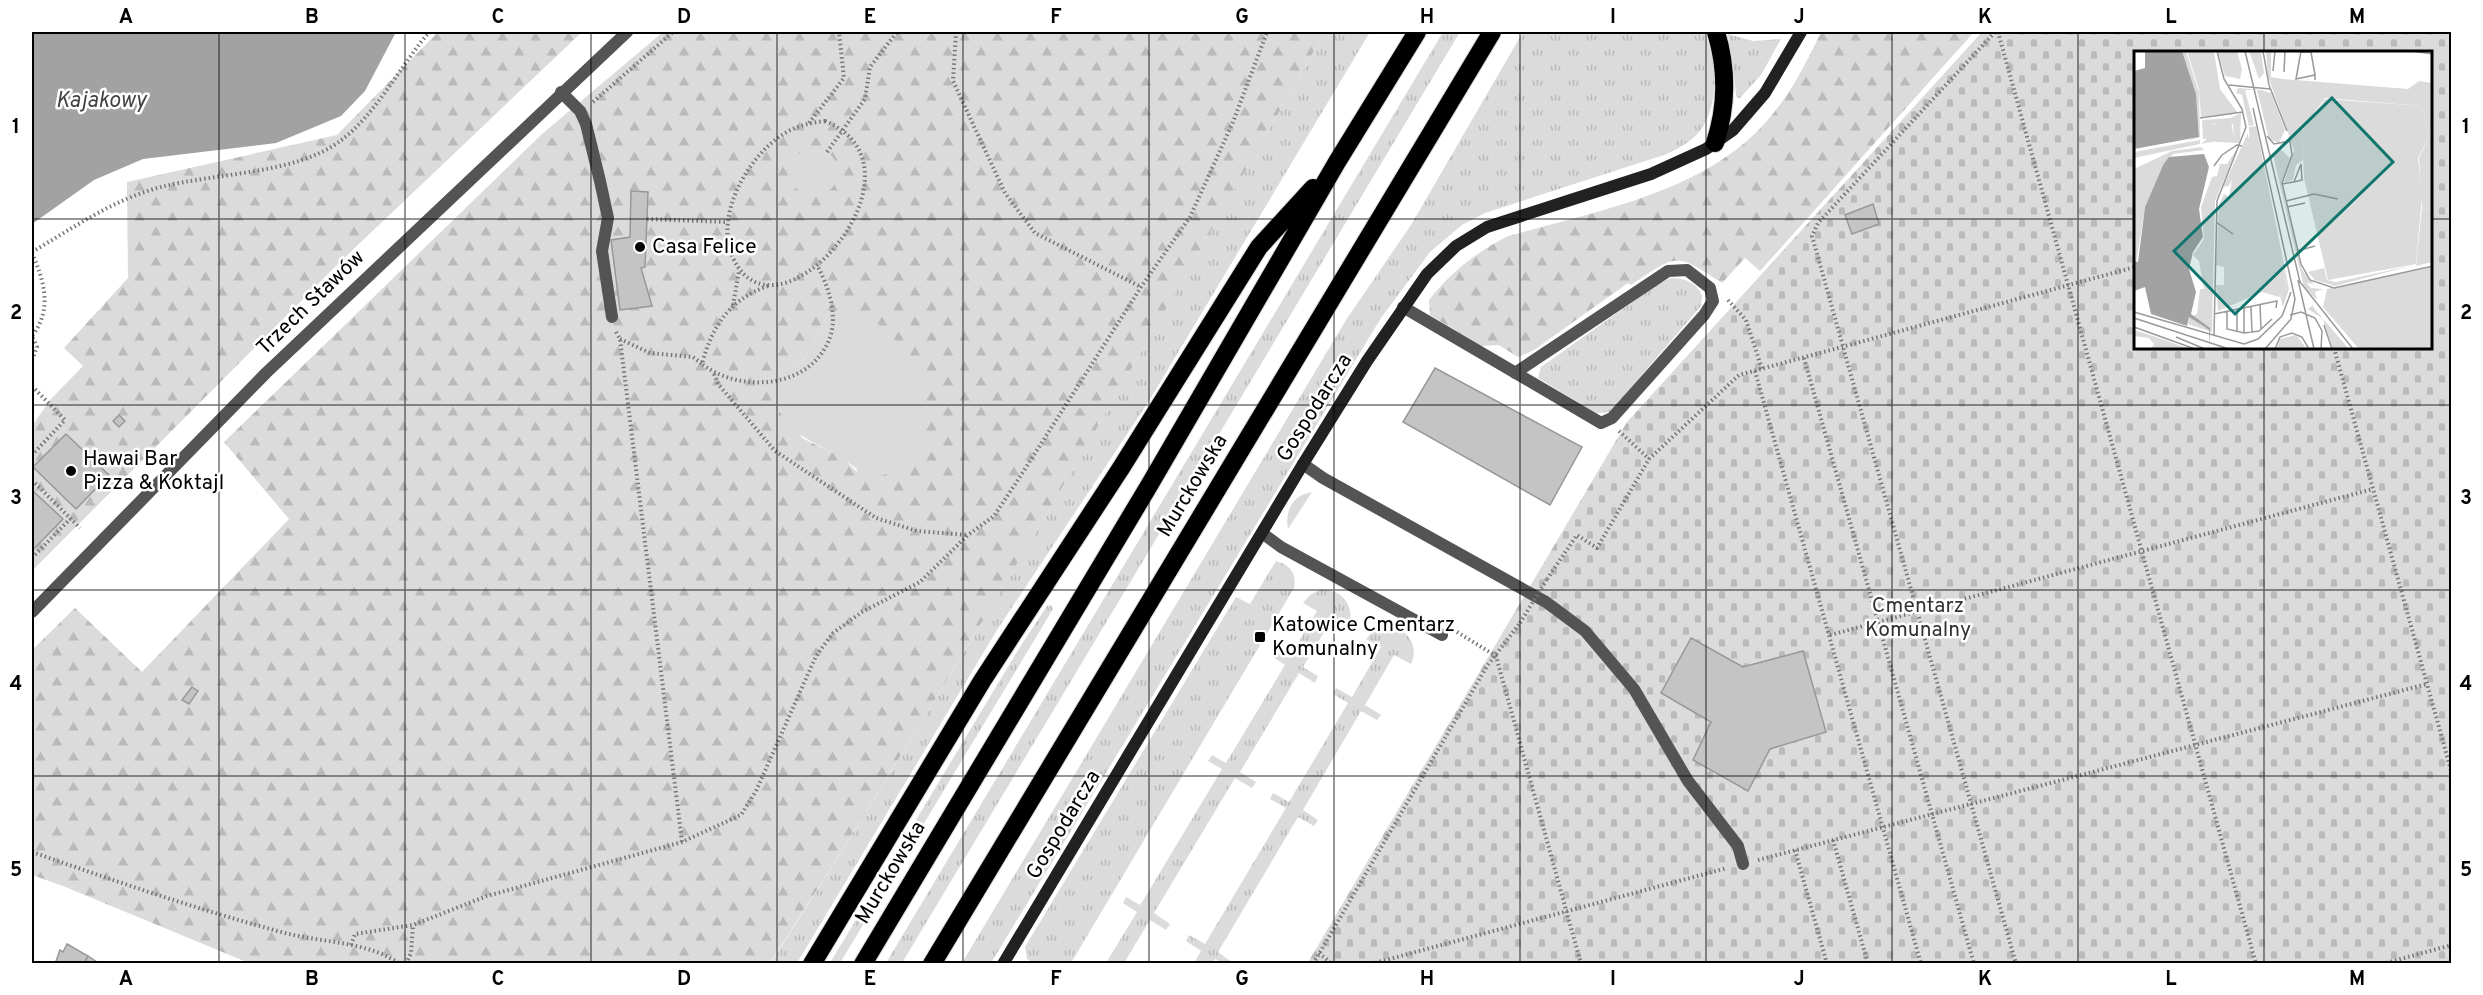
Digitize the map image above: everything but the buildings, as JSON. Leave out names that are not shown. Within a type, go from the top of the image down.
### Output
[{"type":"highway","name":"Murckowska","points":[[862,963],[1150,484],[1337,162],[1417,32]]},
{"type":"highway","name":"Murckowska","points":[[932,963],[1492,32]]},
{"type":"highway","points":[[1479,52],[1497,32]]},
{"type":"highway","points":[[1715,143],[1724,112],[1724,67],[1716,32]]},
{"type":"highway","points":[[812,963],[988,672],[1121,468],[1259,247],[1337,162]]},
{"type":"street","name":"Trzech Stawów","points":[[32,612],[292,348],[627,32]]},
{"type":"street","name":"Gospodarcza","points":[[1005,963],[1303,464],[1403,307],[1441,260],[1473,234],[1502,221],[1651,174],[1715,143],[1745,118],[1765,93],[1801,32]]},
{"type":"street","points":[[561,92],[580,111],[586,124],[608,218],[602,252],[612,317]]},
{"type":"street","points":[[1403,307],[1515,373],[1601,423],[1607,423],[1704,315],[1713,301],[1710,288],[1687,270],[1668,271],[1515,373]]},
{"type":"street","points":[[1303,464],[1323,478],[1546,602],[1585,631],[1634,689],[1688,781],[1738,846],[1743,864]]},
{"type":"street","points":[[1262,533],[1281,547],[1442,635]]},
{"type":"path","points":[[32,360],[37,348],[32,336],[42,321],[46,298],[42,276],[32,252],[100,212],[150,190],[203,177],[296,163],[327,150],[341,141],[357,125],[429,32]]},
{"type":"path","points":[[580,111],[607,93],[673,32]]},
{"type":"path","points":[[809,123],[844,78],[839,32]]},
{"type":"path","points":[[827,152],[865,99],[870,67],[897,32]]},
{"type":"path","points":[[956,32],[953,81],[1005,193],[1035,233],[1141,287]]},
{"type":"path","points":[[351,945],[355,934],[413,925],[487,896],[682,842],[741,814],[756,791],[816,656],[833,633],[862,612],[920,582],[968,535],[994,516],[1141,287],[1190,218],[1233,122],[1267,32]]},
{"type":"path","points":[[1996,32],[2256,963]]},
{"type":"path","points":[[1996,32],[1818,223],[1812,236],[2016,963]]},
{"type":"path","points":[[702,364],[717,322],[733,305],[754,291],[788,283],[818,267],[842,239],[861,199],[865,178],[855,142],[843,128],[825,121],[809,123],[782,135],[754,161],[733,200],[728,222],[731,254],[739,270],[752,282],[769,286]]},
{"type":"path","points":[[647,219],[728,222]]},
{"type":"path","points":[[620,339],[650,353],[693,357],[714,374],[738,381],[765,383],[791,378],[810,367],[825,349],[831,332],[830,296],[818,267]]},
{"type":"path","points":[[1313,963],[1487,666],[1520,623],[1576,535],[1597,548],[1649,459],[1739,375],[2134,267]]},
{"type":"path","points":[[733,305],[739,270]]},
{"type":"path","points":[[1712,294],[1720,293],[1734,304],[1746,320],[1762,369]]},
{"type":"path","points":[[612,317],[620,339],[682,842]]},
{"type":"path","points":[[2335,350],[2451,774]]},
{"type":"path","points":[[1803,358],[1974,963]]},
{"type":"path","points":[[1755,371],[1921,963]]},
{"type":"path","points":[[714,374],[718,384],[775,451],[812,478],[839,492],[876,518],[917,531],[968,535]]},
{"type":"path","points":[[32,386],[65,420],[32,455]]},
{"type":"path","points":[[1607,423],[1649,459]]},
{"type":"path","points":[[32,481],[80,528]]},
{"type":"path","points":[[1830,635],[2373,489]]},
{"type":"path","points":[[32,558],[70,519]]},
{"type":"path","points":[[1442,635],[1454,630],[1496,656],[1581,963]]},
{"type":"path","points":[[1371,963],[2427,684]]},
{"type":"path","points":[[1833,840],[1868,963]]},
{"type":"path","points":[[1795,850],[1827,963]]},
{"type":"path","points":[[32,852],[147,892],[270,929],[351,945],[385,955],[400,963]]},
{"type":"path","points":[[406,963],[411,953],[413,925]]},
{"type":"path","points":[[2382,963],[2451,945]]},
{"type":"path","points":[[1319,953],[1332,963]]},
{"type":"green space","points":[[438,32],[582,32],[341,261],[32,571],[32,426],[50,400],[83,366],[64,348],[128,278],[127,182],[337,135]]},
{"type":"green space","points":[[663,32],[1325,32],[985,618],[770,963],[249,963],[32,875],[32,650],[75,608],[142,672],[289,519],[224,442],[542,134]],"holes":[[[828,314],[851,314],[857,472],[843,458],[802,438],[772,378],[805,358]]]},
{"type":"green space","points":[[1325,32],[1370,32],[1149,401],[997,630],[797,963],[770,964],[985,618]]},
{"type":"green space","points":[[1443,32],[1460,32],[902,963],[886,963]]},
{"type":"green space","points":[[1523,32],[1704,32],[1712,54],[1714,91],[1704,125],[1692,138],[1667,154],[1485,213],[1462,225],[1430,252],[1381,318],[991,963],[962,963],[1346,320],[1411,225]]},
{"type":"green space","points":[[1821,32],[1974,32],[1760,271],[1745,258],[1722,283],[1685,262],[1668,263],[1631,285],[1628,283],[1534,350],[1518,357],[1499,345],[1481,346],[1430,315],[1429,300],[1454,272],[1506,237],[1645,197],[1711,167],[1740,147],[1766,122],[1782,102],[1804,67]]},
{"type":"green space","name":"Cmentarz Komunalny","points":[[1982,32],[2451,32],[2451,963],[1307,964],[1627,422]]},
{"type":"green space","points":[[1728,34],[1753,41],[1781,39],[1761,75],[1740,98],[1737,98],[1736,94]]},
{"type":"green space","points":[[814,148],[831,155],[838,172],[831,189],[814,196],[797,189],[790,172],[797,155]]},
{"type":"green space","points":[[1671,278],[1686,280],[1694,285],[1702,296],[1701,306],[1610,412],[1596,413],[1538,378],[1541,367],[1655,286]]},
{"type":"green space","points":[[828,314],[851,314],[878,324],[910,354],[929,416],[916,464],[871,479],[845,460],[803,436],[785,421],[779,410],[772,378],[805,358]]},
{"type":"green space","points":[[1312,492],[1288,529],[1287,522],[1291,505],[1299,497]]},
{"type":"green space","points":[[1276,561],[1285,565],[1293,573],[1294,588],[1071,963],[1034,963],[1027,959],[1025,947],[1236,597],[1250,604]]},
{"type":"green space","points":[[1320,590],[1335,592],[1346,601],[1350,613],[1348,628],[1332,619],[1303,667],[1318,676],[1315,683],[1299,673],[1240,772],[1256,782],[1252,788],[1235,778],[1154,913],[1170,924],[1166,930],[1150,920],[1124,963],[1106,963],[1137,912],[1123,903],[1126,897],[1140,905],[1144,899],[1222,769],[1208,761],[1212,755],[1226,763],[1285,665],[1273,657],[1277,651],[1289,658],[1317,611],[1303,603],[1310,595]]},
{"type":"green space","points":[[1051,605],[1053,609],[840,963],[830,963],[1020,647],[1047,606]]},
{"type":"green space","points":[[1385,626],[1405,633],[1409,638],[1414,650],[1411,664],[1394,655],[1365,705],[1381,715],[1377,720],[1361,711],[1303,810],[1318,820],[1314,826],[1298,817],[1218,952],[1233,963],[1223,963],[1215,959],[1212,963],[1194,963],[1201,951],[1186,941],[1189,935],[1205,944],[1286,808],[1270,799],[1273,793],[1289,802],[1348,703],[1333,694],[1336,688],[1352,697],[1381,647],[1366,639],[1373,631]]},
{"type":"water","name":"Kajakowy","points":[[32,32],[396,32],[365,91],[341,116],[276,143],[143,159],[94,180],[32,224]]},
{"type":"place","name":"Casa Felice","points":[[640,247]]},
{"type":"place","name":"Hawai Bar Pizza & Koktajl","points":[[71,471]]},
{"type":"place","name":"Katowice Cmentarz Komunalny","points":[[1260,637]]}]
